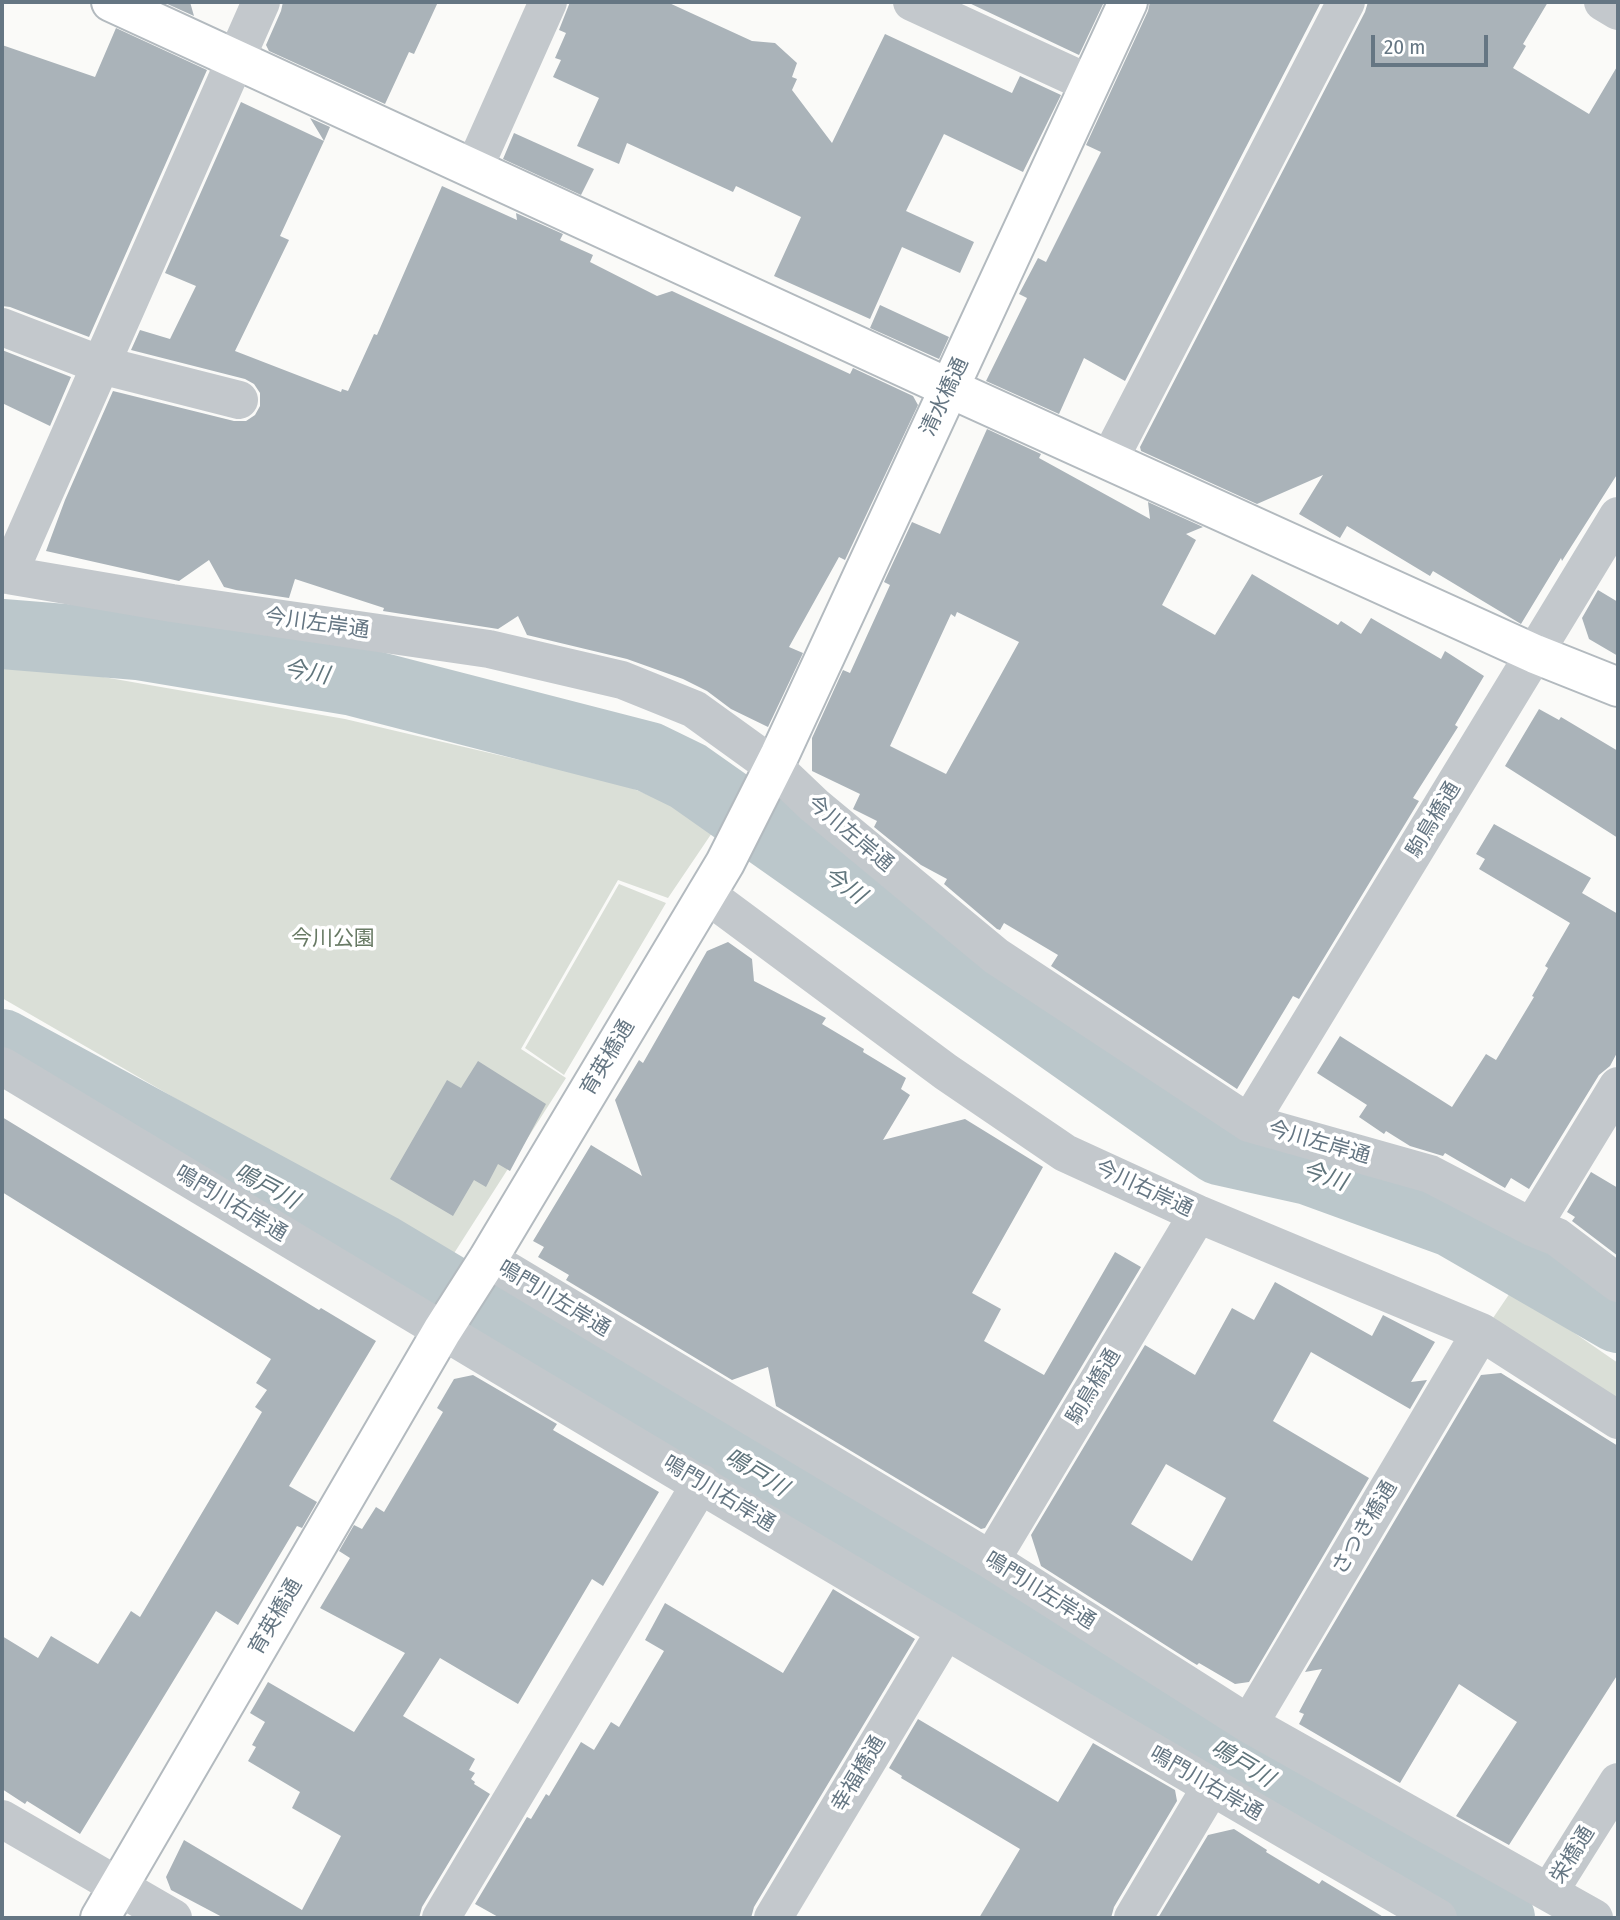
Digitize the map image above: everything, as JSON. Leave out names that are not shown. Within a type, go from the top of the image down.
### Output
[{"type":"street","points":[[111,2],[949,388],[1535,654],[1618,687]]},
{"type":"street","points":[[5,575],[261,2]]},
{"type":"street","points":[[474,168],[548,2]]},
{"type":"street","points":[[912,2],[1090,84]]},
{"type":"street","name":"清水橋通","points":[[738,837],[1128,2]]},
{"type":"street","points":[[1109,460],[1346,2]]},
{"type":"street","points":[[1603,2],[1618,11]]},
{"type":"street","points":[[2,327],[100,365],[239,400]]},
{"type":"street","name":"駒鳥橋通","points":[[1249,1124],[1618,516]]},
{"type":"street","name":"今川左岸通","points":[[5,575],[172,603],[489,649],[622,680],[694,709],[767,779],[814,805],[996,956],[1249,1124],[1430,1174],[1532,1227],[1558,1237],[1618,1283]]},
{"type":"street","name":"育英橋通","points":[[109,1902],[447,1323],[482,1269],[738,837]]},
{"type":"street","name":"今川右岸通","points":[[706,894],[946,1072],[1065,1153],[1198,1214],[1481,1332],[1618,1420]]},
{"type":"street","name":"鳴門川右岸通","points":[[2,1066],[447,1323],[701,1483],[1211,1787],[1438,1918]]},
{"type":"street","points":[[1532,1227],[1618,1086]]},
{"type":"street","name":"駒鳥橋通","points":[[990,1560],[1198,1214]]},
{"type":"street","name":"鳴門川左岸通","points":[[482,1269],[990,1560],[1249,1724],[1594,1918]]},
{"type":"street","name":"さつき橋通","points":[[1249,1724],[1481,1332]]},
{"type":"street","points":[[441,1918],[701,1483]]},
{"type":"street","name":"幸福橋通","points":[[773,1918],[946,1630]]},
{"type":"street","name":"栄橋通","points":[[1549,1892],[1618,1782]]},
{"type":"street","points":[[1133,1918],[1211,1787]]},
{"type":"street","points":[[2,1819],[109,1902],[173,1918]]},
{"type":"green space","name":"今川公園","points":[[2,668],[86,674],[345,719],[622,784],[718,824],[668,898],[618,880],[521,1049],[566,1078],[451,1258],[2,998]]},
{"type":"green space","points":[[619,884],[666,903],[564,1075],[525,1048]]},
{"type":"green space","points":[[1512,1290],[1618,1363],[1618,1400],[1493,1318]]},
{"type":"building","points":[[163,2],[190,2],[194,16]]},
{"type":"building","points":[[283,2],[438,2],[414,54],[409,52],[385,104],[269,51],[266,45]]},
{"type":"building","points":[[570,2],[667,2],[752,41],[775,43],[797,63],[792,77],[797,79],[792,90],[832,143],[885,34],[1012,93],[1020,76],[1061,95],[1023,172],[944,134],[906,211],[974,242],[960,273],[902,247],[870,319],[774,276],[801,217],[736,186],[733,192],[627,143],[619,164],[577,146],[599,98],[553,77],[561,60],[555,58],[566,33],[559,30]]},
{"type":"building","points":[[967,2],[1104,2],[1079,55]]},
{"type":"building","points":[[1150,2],[1321,2],[1125,381],[1084,358],[1059,414],[986,381],[1027,298],[1019,294],[1038,258],[1046,262],[1101,152],[1086,145]]},
{"type":"building","points":[[1368,2],[1548,2],[1523,44],[1526,46],[1513,68],[1589,114],[1618,65],[1618,473],[1521,624],[1433,571],[1430,576],[1347,526],[1340,538],[1299,514],[1323,475],[1257,504],[1141,451],[1140,447]]},
{"type":"building","points":[[116,28],[207,70],[89,337],[2,306],[2,45],[95,77]]},
{"type":"building","points":[[241,102],[324,141],[280,236],[289,240],[235,351],[341,392],[342,389],[348,391],[374,334],[377,335],[442,186],[517,220],[516,213],[563,234],[560,240],[593,255],[590,262],[657,296],[672,291],[850,374],[853,368],[913,396],[918,405],[845,560],[839,557],[789,647],[803,653],[768,727],[731,709],[707,691],[683,679],[627,659],[527,635],[518,616],[498,629],[383,611],[384,608],[295,579],[289,598],[236,590],[224,587],[209,560],[179,581],[46,551],[65,500],[113,391],[234,421],[246,421],[255,415],[260,406],[260,393],[254,384],[245,379],[131,350],[140,330],[170,339],[196,286],[165,273]]},
{"type":"building","points":[[310,118],[330,127],[324,141]]},
{"type":"building","points":[[514,133],[594,169],[581,195],[503,159]]},
{"type":"building","points":[[880,305],[949,337],[939,359],[870,328]]},
{"type":"building","points":[[2,350],[71,377],[50,426],[2,403]]},
{"type":"building","points":[[987,429],[1041,454],[1039,458],[1150,519],[1148,502],[1203,527],[1186,534],[1196,540],[1162,605],[1215,635],[1252,574],[1338,625],[1341,621],[1361,634],[1371,618],[1441,659],[1445,651],[1484,676],[1455,725],[1458,727],[1413,798],[1419,801],[1299,999],[1293,996],[1237,1089],[1051,966],[1058,955],[1004,923],[1000,930],[997,929],[944,884],[947,879],[921,865],[874,827],[877,821],[853,809],[860,794],[812,771],[812,738],[843,670],[850,673],[890,585],[884,582],[912,522],[940,534]],"holes":[[[957,612],[1019,642],[946,774],[890,746],[951,614],[955,617]]]},
{"type":"building","points":[[1598,590],[1618,602],[1618,656],[1589,639],[1582,618]]},
{"type":"building","points":[[1539,709],[1559,720],[1561,717],[1618,751],[1618,838],[1505,766]]},
{"type":"building","points":[[1494,824],[1591,878],[1582,893],[1618,914],[1618,1051],[1610,1066],[1599,1075],[1529,1189],[1511,1178],[1505,1188],[1445,1153],[1443,1156],[1410,1146],[1386,1131],[1384,1134],[1359,1117],[1367,1105],[1317,1073],[1340,1036],[1452,1107],[1486,1054],[1496,1060],[1534,997],[1532,996],[1548,968],[1545,966],[1570,923],[1479,869],[1485,859],[1476,854]]},
{"type":"building","points":[[728,942],[752,959],[754,981],[826,1018],[822,1024],[906,1078],[901,1089],[910,1095],[883,1140],[965,1119],[1043,1167],[972,1293],[1001,1309],[984,1341],[1044,1375],[1115,1252],[1141,1267],[985,1528],[981,1529],[776,1406],[768,1367],[732,1380],[566,1280],[569,1275],[538,1257],[544,1247],[533,1241],[591,1145],[642,1176],[615,1100],[639,1060],[643,1063],[707,951]]},
{"type":"building","points":[[478,1061],[546,1104],[510,1171],[498,1164],[486,1187],[474,1180],[453,1216],[390,1179],[447,1080],[461,1088]]},
{"type":"building","points":[[2,1117],[319,1310],[321,1308],[376,1341],[289,1486],[317,1502],[302,1528],[297,1526],[238,1625],[216,1611],[80,1834],[2,1789],[2,1636],[38,1658],[51,1636],[98,1664],[131,1611],[140,1617],[262,1412],[255,1407],[267,1390],[256,1383],[271,1359],[2,1192]]},
{"type":"building","points":[[1591,1172],[1618,1188],[1618,1256],[1572,1221],[1575,1217],[1567,1212]]},
{"type":"building","points":[[1275,1282],[1372,1336],[1383,1315],[1435,1342],[1411,1382],[1427,1380],[1410,1409],[1311,1352],[1273,1421],[1369,1478],[1249,1682],[1235,1684],[1199,1663],[1197,1665],[1192,1662],[1041,1566],[1031,1535],[1145,1345],[1195,1375],[1232,1308],[1254,1320]],"holes":[[[1166,1464],[1226,1498],[1192,1561],[1131,1524]]]},
{"type":"building","points":[[1501,1373],[1618,1446],[1618,1674],[1509,1845],[1456,1816],[1517,1722],[1459,1684],[1400,1783],[1299,1724],[1304,1714],[1299,1712],[1322,1669],[1305,1672],[1481,1375]]},
{"type":"building","points":[[473,1375],[557,1424],[553,1430],[659,1492],[603,1586],[592,1579],[518,1704],[440,1658],[403,1716],[475,1759],[469,1770],[475,1773],[471,1779],[490,1794],[422,1907],[419,1918],[224,1918],[171,1890],[166,1877],[184,1840],[302,1910],[341,1836],[292,1808],[300,1792],[248,1761],[256,1747],[252,1745],[265,1722],[250,1713],[268,1682],[354,1732],[405,1653],[320,1608],[350,1558],[339,1551],[354,1525],[362,1529],[376,1507],[384,1512],[443,1412],[437,1408],[454,1379]]},
{"type":"building","points":[[833,1589],[915,1639],[754,1907],[751,1918],[500,1918],[475,1904],[527,1817],[531,1819],[546,1794],[549,1796],[581,1742],[594,1750],[611,1722],[619,1727],[664,1651],[645,1640],[665,1603],[783,1673]]},
{"type":"building","points":[[918,1719],[1058,1802],[1093,1743],[1175,1790],[1177,1801],[1114,1907],[1111,1918],[979,1918],[1020,1849],[901,1778],[902,1776],[889,1768]]},
{"type":"building","points":[[1234,1829],[1319,1884],[1322,1880],[1385,1918],[1158,1918],[1208,1835]]},
{"type":"waterway","name":"今川","points":[[2,634],[138,645],[354,681],[649,757],[688,776],[1219,1150],[1309,1170],[1452,1222],[1618,1318]]},
{"type":"waterway","name":"鳴戸川","points":[[2,1044],[381,1249],[1500,1918]]}]
